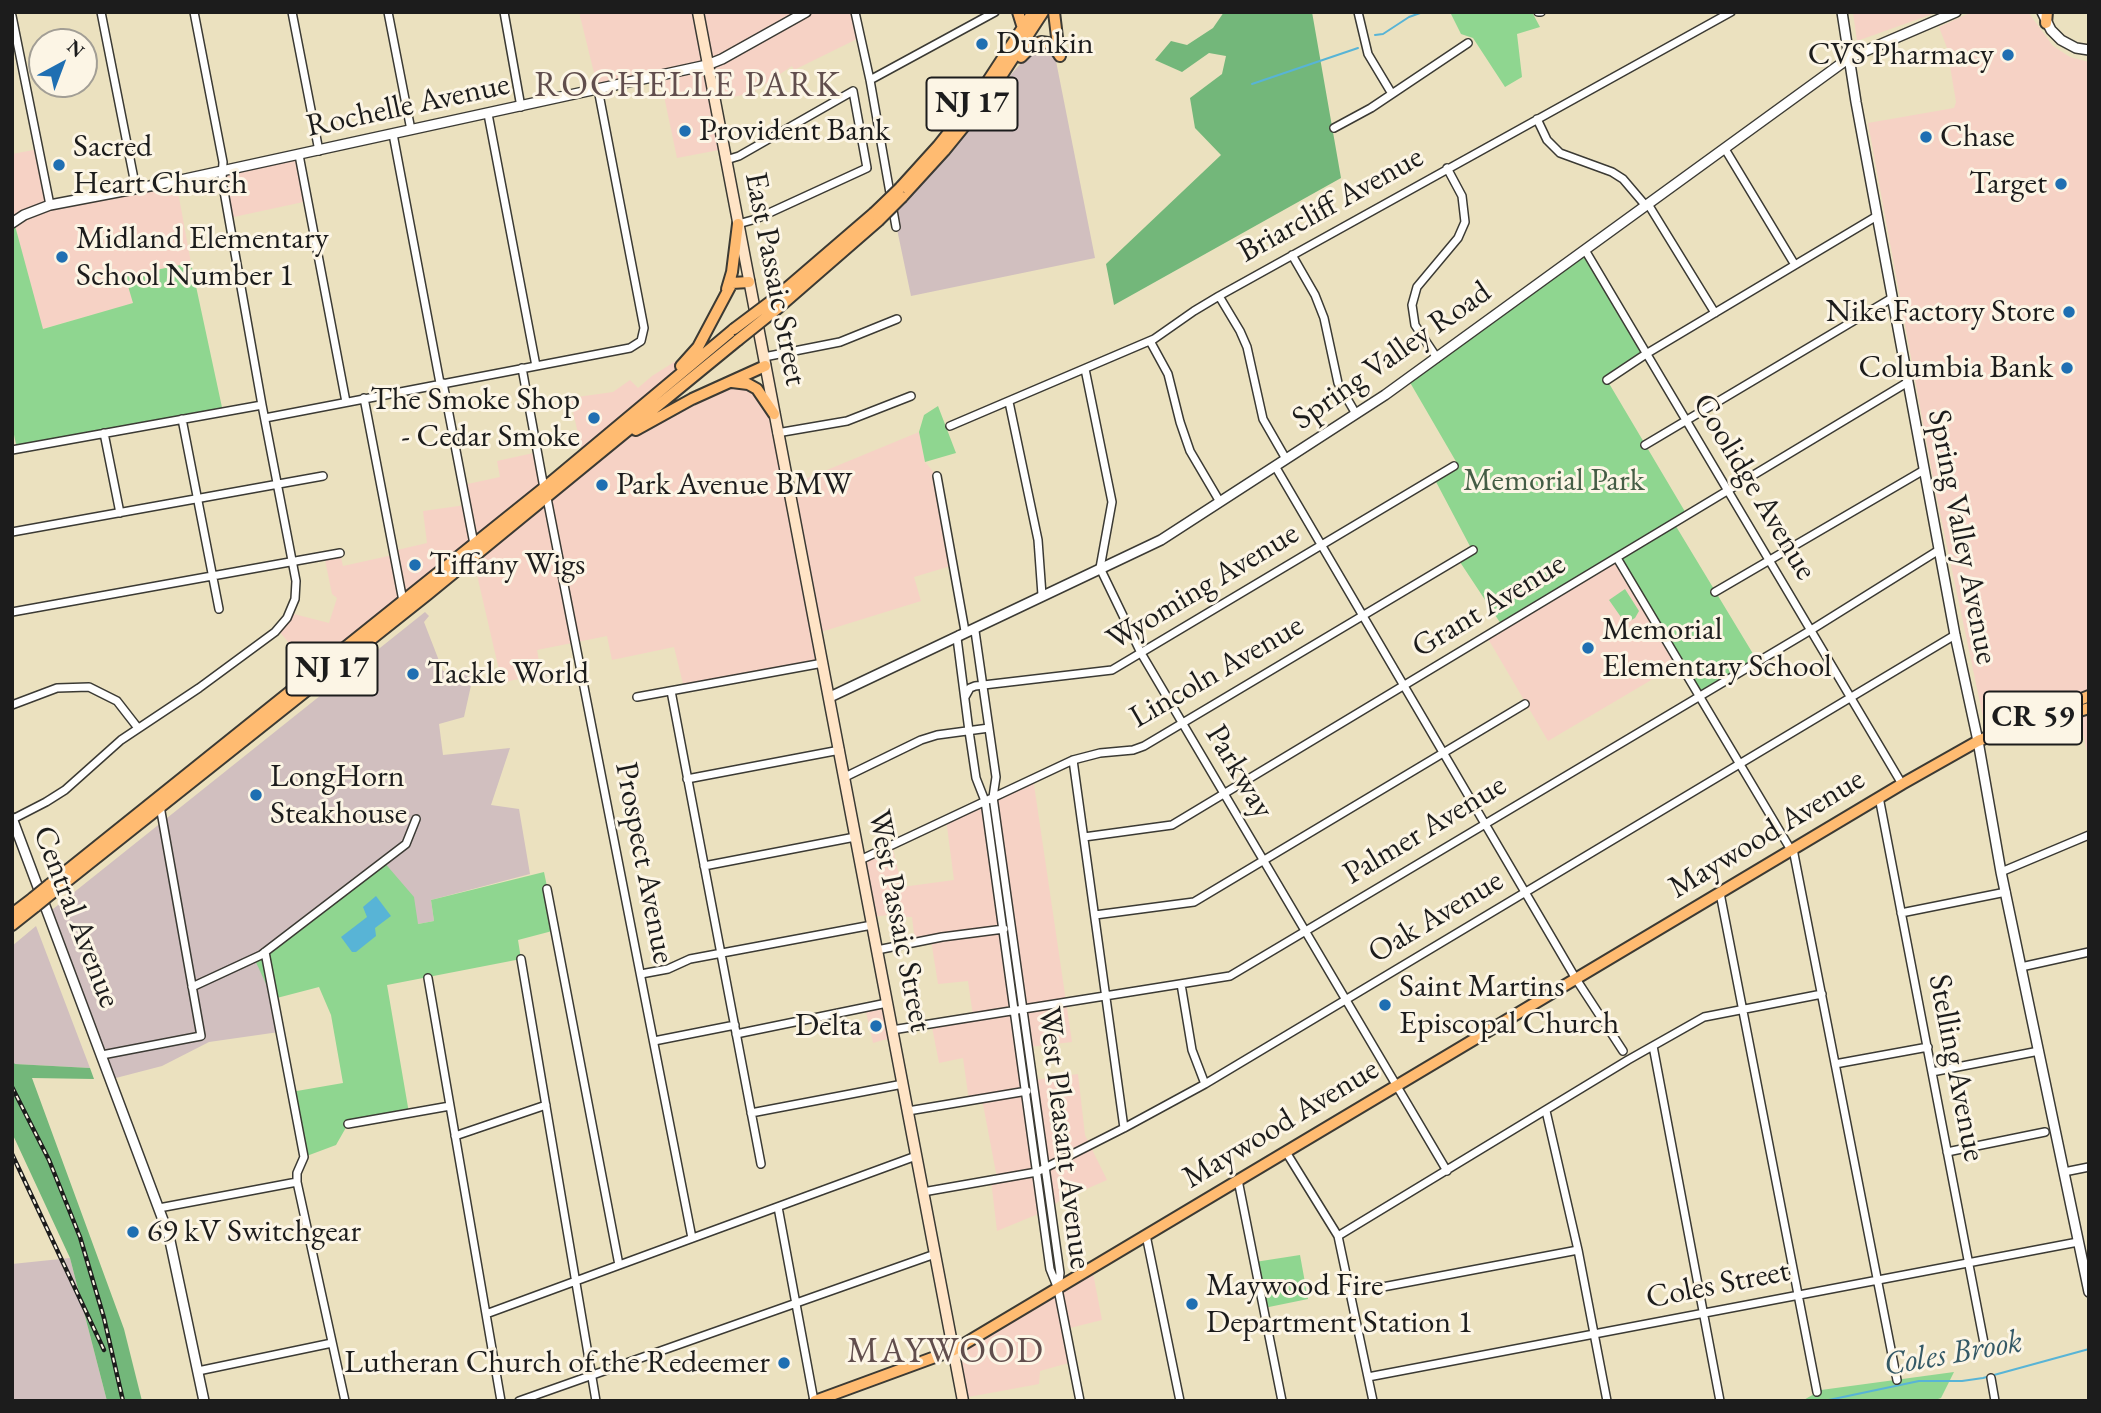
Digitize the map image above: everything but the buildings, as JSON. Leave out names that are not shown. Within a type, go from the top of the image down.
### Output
[{"type":"main road","points":[[698,12],[707,65]]},
{"type":"main road","points":[[1018,12],[1021,29]]},
{"type":"main road","points":[[1021,29],[1027,12]]},
{"type":"main road","name":"NJ 17","points":[[901,192],[963,116],[1001,64],[1033,12]]},
{"type":"main road","name":"NJ 17","points":[[50,889],[160,806],[738,340],[776,303],[876,217],[963,129],[1008,68],[1043,12]]},
{"type":"main road","points":[[1008,68],[1033,45],[1041,42],[1054,47],[1060,56],[1054,12]]},
{"type":"main road","name":"East Passaic Street","points":[[707,65],[791,502]]},
{"type":"main road","points":[[628,419],[698,347],[733,272],[738,223]]},
{"type":"main road","points":[[726,291],[732,283],[749,282]]},
{"type":"main road","name":"NJ 17","points":[[12,925],[50,889],[403,601],[474,544],[546,493],[734,329],[776,303]]},
{"type":"main road","points":[[617,439],[765,361]]},
{"type":"main road","points":[[726,382],[739,381],[757,389],[774,414]]},
{"type":"main road","name":"West Passaic Street","points":[[791,502],[963,1401]]},
{"type":"main road","name":"CR 59","points":[[1978,741],[2089,696]]},
{"type":"main road","name":"CR 59","points":[[1978,741],[2089,708]]},
{"type":"main road","name":"Maywood Avenue","points":[[814,1401],[954,1350],[1879,797],[1978,741]]},
{"type":"main road","name":"NJ 17","points":[[12,914],[35,902]]},
{"type":"street","points":[[101,12],[136,189]]},
{"type":"street","points":[[12,819],[65,790],[121,740],[199,688],[282,625],[295,599],[293,561],[262,405],[220,148],[194,12]]},
{"type":"street","points":[[292,12],[318,151]]},
{"type":"street","points":[[388,12],[411,130]]},
{"type":"street","points":[[504,12],[521,107]]},
{"type":"street","points":[[855,12],[897,227]]},
{"type":"street","points":[[870,80],[995,12]]},
{"type":"street","points":[[1358,12],[1368,54],[1392,94]]},
{"type":"street","name":"Briarcliff Avenue","points":[[950,426],[1150,341],[1194,310],[1731,12]]},
{"type":"street","name":"Spring Valley Avenue","points":[[1842,12],[1955,635],[1978,741],[2001,872],[2089,1293]]},
{"type":"street","name":"Spring Valley Road","points":[[830,697],[1161,540],[1356,414],[1437,358],[1849,58],[1956,12]]},
{"type":"street","points":[[2034,12],[2045,16],[2057,37],[2066,43],[2089,50]]},
{"type":"street","name":"Rochelle Avenue","points":[[12,223],[27,213],[50,205],[318,151],[707,65],[802,13]]},
{"type":"street","points":[[12,16],[50,205]]},
{"type":"street","points":[[1334,128],[1392,94],[1468,43]]},
{"type":"street","points":[[265,418],[630,348],[641,341],[644,328],[598,89]]},
{"type":"street","points":[[726,160],[739,156],[853,91],[867,168],[756,219],[738,223]]},
{"type":"street","points":[[488,114],[536,366]]},
{"type":"street","points":[[1536,119],[1548,140],[1560,153],[1623,178],[1647,205],[1715,313]]},
{"type":"street","points":[[393,134],[474,544]]},
{"type":"street","points":[[1725,149],[1795,265]]},
{"type":"street","points":[[299,155],[346,402]]},
{"type":"street","points":[[1437,358],[1419,333],[1412,315],[1412,304],[1417,287],[1458,238],[1465,222],[1462,196],[1447,168]]},
{"type":"street","points":[[1607,380],[1877,216]]},
{"type":"street","name":"Coolidge Avenue","points":[[1585,250],[1902,784]]},
{"type":"street","points":[[1292,255],[1319,306],[1338,383],[1356,414]]},
{"type":"street","points":[[1219,296],[1244,339],[1259,407],[1267,427],[1286,459]]},
{"type":"street","points":[[1645,445],[1892,298]]},
{"type":"street","points":[[765,361],[840,342],[897,319]]},
{"type":"street","points":[[1150,341],[1168,374],[1187,444],[1220,502]]},
{"type":"street","name":"Prospect Avenue","points":[[522,368],[692,1238]]},
{"type":"street","points":[[1085,369],[1112,502],[1100,568]]},
{"type":"street","name":"Grant Avenue","points":[[1084,837],[1172,825],[1908,382]]},
{"type":"street","points":[[778,433],[847,421],[911,396]]},
{"type":"street","points":[[364,398],[403,601]]},
{"type":"street","points":[[1009,402],[1038,540],[1042,595]]},
{"type":"street","points":[[12,450],[262,405]]},
{"type":"street","points":[[182,419],[219,609]]},
{"type":"street","points":[[104,433],[120,513]]},
{"type":"street","points":[[1275,466],[1576,979],[1623,1051]]},
{"type":"street","name":"Wyoming Avenue","points":[[964,700],[970,688],[1112,670],[1454,466]]},
{"type":"street","points":[[1715,592],[1924,470]]},
{"type":"street","points":[[12,532],[324,476]]},
{"type":"street","name":"West Pleasant Avenue","points":[[937,476],[965,631]]},
{"type":"street","name":"Lincoln Avenue","points":[[860,860],[1073,760],[1100,753],[1133,750],[1152,741],[1473,550]]},
{"type":"street","name":"Palmer Avenue","points":[[892,1030],[1230,976],[1811,630],[1939,550]]},
{"type":"street","points":[[12,612],[340,553]]},
{"type":"street","points":[[1617,558],[1792,850],[1897,1380]]},
{"type":"street","name":"Parkway","points":[[1100,568],[1140,653],[1447,1171]]},
{"type":"street","name":"West Pleasant Avenue","points":[[965,631],[975,631],[996,777],[993,797],[1060,1273],[1058,1289],[1050,1269],[985,801],[976,778],[964,700],[957,638],[965,631]]},
{"type":"street","name":"Oak Avenue","points":[[923,1192],[1037,1172],[1206,1084],[1955,635]]},
{"type":"street","points":[[637,697],[823,663]]},
{"type":"street","points":[[12,705],[57,688],[89,687],[117,701],[138,728]]},
{"type":"street","points":[[671,691],[761,1164]]},
{"type":"street","points":[[1095,915],[1194,902],[1525,704]]},
{"type":"street","points":[[845,777],[921,740],[989,729]]},
{"type":"street","points":[[687,779],[839,750]]},
{"type":"street","points":[[1073,760],[1124,1128]]},
{"type":"street","name":"Stelling Avenue","points":[[1879,797],[1985,1348]]},
{"type":"street","points":[[103,1055],[201,1037],[160,806]]},
{"type":"street","name":"Central Avenue","points":[[12,819],[170,1236],[204,1401]]},
{"type":"street","points":[[192,988],[265,952],[405,844],[415,819]]},
{"type":"street","points":[[2001,872],[2089,835]]},
{"type":"street","points":[[704,866],[855,837]]},
{"type":"street","points":[[547,889],[618,1265]]},
{"type":"street","points":[[1901,913],[2006,892]]},
{"type":"street","points":[[1720,893],[1817,1392]]},
{"type":"street","points":[[640,974],[668,969],[690,959],[872,925]]},
{"type":"street","points":[[877,950],[942,937],[1012,928]]},
{"type":"street","points":[[265,952],[304,1157],[297,1173],[297,1182],[345,1401]]},
{"type":"street","points":[[2021,967],[2089,952]]},
{"type":"street","points":[[522,960],[596,1401]]},
{"type":"street","points":[[428,978],[501,1401]]},
{"type":"street","points":[[1181,984],[1192,1050],[1206,1084]]},
{"type":"street","points":[[1338,1236],[1704,1017],[1822,995]]},
{"type":"street","points":[[654,1041],[735,1030],[887,1003]]},
{"type":"street","points":[[1653,1046],[1720,1401]]},
{"type":"street","points":[[1835,1064],[1928,1047]]},
{"type":"street","points":[[1932,1072],[2039,1051]]},
{"type":"street","points":[[751,1113],[903,1084]]},
{"type":"street","points":[[908,1111],[1035,1090]]},
{"type":"street","points":[[455,1136],[546,1105]]},
{"type":"street","points":[[348,1124],[450,1106]]},
{"type":"street","points":[[1546,1111],[1578,1250],[1607,1401]]},
{"type":"street","points":[[1947,1152],[2045,1132]]},
{"type":"street","points":[[1286,1152],[1338,1236],[1373,1401]]},
{"type":"street","points":[[486,1314],[916,1156]]},
{"type":"street","points":[[2064,1172],[2089,1167]]},
{"type":"street","points":[[1238,1180],[1282,1401]]},
{"type":"street","points":[[159,1208],[297,1182]]},
{"type":"street","points":[[778,1207],[814,1401]]},
{"type":"street","points":[[1146,1235],[1180,1401]]},
{"type":"street","name":"Coles Street","points":[[1368,1377],[2078,1242]]},
{"type":"street","points":[[1351,1293],[1578,1250]]},
{"type":"street","points":[[519,1401],[935,1254]]},
{"type":"street","points":[[1058,1289],[1080,1401]]},
{"type":"street","points":[[198,1371],[332,1343]]},
{"type":"street","points":[[1991,1377],[1995,1401]]},
{"type":"shaded area","points":[[579,12],[855,12],[861,37],[794,70],[792,66],[752,93],[714,101],[724,149],[677,158],[660,77],[598,89]]},
{"type":"shaded area","points":[[1853,12],[1938,12],[1857,41]]},
{"type":"shaded area","points":[[1972,12],[2028,12],[2053,46],[2070,57],[2089,62],[2089,762],[2076,698],[1998,723],[1987,722],[1983,717],[1936,494],[1868,123],[1954,108],[1956,102],[1947,48],[1939,27]]},
{"type":"shaded area","points":[[1043,47],[1050,50],[1056,61],[1095,258],[911,296],[893,210],[1028,55]]},
{"type":"shaded area","points":[[39,149],[50,205],[176,181],[191,263],[125,276],[134,303],[42,329],[14,222],[12,223],[12,154]]},
{"type":"shaded area","points":[[299,155],[308,201],[229,218],[222,171]]},
{"type":"shaded area","points":[[698,347],[628,419],[583,456],[570,398],[613,392],[630,380],[638,388]]},
{"type":"shaded area","points":[[726,382],[748,384],[774,414],[788,486],[919,432],[925,462],[937,476],[954,565],[914,577],[921,601],[821,632],[823,663],[684,688],[674,647],[612,660],[607,636],[537,650],[541,673],[502,683],[474,562],[619,442]]},
{"type":"shaded area","points":[[538,452],[544,488],[314,672],[278,630],[290,613],[329,623],[337,598],[332,594],[324,555],[340,553],[343,566],[393,555],[393,551],[427,543],[423,511],[466,505],[463,485],[500,477],[497,461]]},
{"type":"shaded area","points":[[1617,558],[1680,663],[1548,741],[1487,637]]},
{"type":"shaded area","points":[[425,612],[429,616],[424,622],[443,671],[474,672],[464,717],[439,724],[443,755],[510,748],[491,805],[519,809],[530,874],[431,900],[434,921],[418,924],[273,999],[279,1032],[209,1042],[162,1066],[112,1079],[48,913]]},
{"type":"shaded area","points":[[1033,778],[1072,1042],[1029,1047],[1034,1080],[1078,1074],[1085,1135],[1107,1180],[1061,1200],[1043,1212],[997,1231],[991,1180],[997,1178],[982,1099],[969,1101],[963,1058],[939,1063],[931,1022],[973,1016],[968,981],[938,984],[931,940],[915,942],[912,917],[899,917],[898,914],[871,917],[860,860],[892,845],[902,887],[954,880],[946,819]]},
{"type":"shaded area","points":[[36,926],[90,1068],[14,1064],[12,1061],[12,946]]},
{"type":"shaded area","points":[[887,1003],[894,1037],[873,1043],[865,1007]]},
{"type":"shaded area","points":[[70,1258],[107,1401],[12,1401],[12,1264]]},
{"type":"shaded area","points":[[1092,1268],[1102,1320],[1066,1329],[1072,1362],[1040,1371],[1039,1384],[963,1398],[954,1350]]},
{"type":"green space","points":[[1224,12],[1312,12],[1341,178],[1114,305],[1106,264],[1221,155],[1195,128],[1190,98],[1222,74],[1226,56],[1209,53],[1182,72],[1155,60],[1171,41],[1187,45],[1213,28]]},
{"type":"green space","points":[[1450,12],[1532,12],[1540,27],[1517,34],[1522,77],[1505,87],[1473,38],[1461,34]]},
{"type":"green space","points":[[14,222],[43,329],[133,303],[125,276],[191,263],[223,412],[17,449],[12,425]]},
{"type":"green space","name":"Memorial Park","points":[[1585,250],[1646,354],[1607,380],[1687,515],[1674,523],[1758,662],[1700,696],[1617,558],[1503,627],[1458,559],[1472,550],[1434,478],[1458,465],[1408,379]]},
{"type":"green space","points":[[938,406],[956,453],[925,462],[919,432],[924,415]]},
{"type":"green space","points":[[1625,589],[1639,611],[1635,618],[1628,622],[1623,620],[1609,600]]},
{"type":"green space","points":[[383,861],[414,897],[418,924],[434,921],[431,900],[544,872],[556,930],[518,940],[521,959],[387,985],[409,1113],[348,1124],[336,1145],[304,1157],[291,1092],[343,1083],[331,1015],[319,987],[273,999],[254,958]]},
{"type":"green space","points":[[12,1061],[15,1064],[90,1068],[94,1079],[32,1078],[124,1329],[142,1401],[107,1401],[70,1258],[12,1133]]},
{"type":"green space","points":[[1300,1255],[1308,1299],[1264,1308],[1255,1262]]},
{"type":"green space","points":[[1954,1372],[1941,1398],[1932,1401],[1802,1401],[1821,1390]]},
{"type":"water","points":[[376,896],[391,916],[375,928],[376,936],[356,952],[352,952],[341,937],[367,917],[363,907]]},
{"type":"waterway","points":[[1375,35],[1383,34],[1409,17],[1423,12]]},
{"type":"waterway","points":[[1252,84],[1358,48]]},
{"type":"waterway","name":"Coles Brook","points":[[1824,1401],[1919,1381],[1983,1378],[2089,1349]]},
{"type":"railway","points":[[12,1087],[49,1160],[80,1237],[104,1318],[123,1401]]},
{"type":"railway","points":[[12,1154],[104,1350]]},
{"type":"place","name":"Dunkin","points":[[982,44]]},
{"type":"place","name":"CVS Pharmacy","points":[[2008,55]]},
{"type":"place","name":"Provident Bank","points":[[685,131]]},
{"type":"place","name":"Chase","points":[[1926,137]]},
{"type":"place","name":"Sacred Heart Church","points":[[59,165]]},
{"type":"place","name":"Target","points":[[2061,184]]},
{"type":"place","name":"Midland Elementary School Number 1","points":[[62,257]]},
{"type":"place","name":"Nike Factory Store","points":[[2069,312]]},
{"type":"place","name":"Columbia Bank","points":[[2067,368]]},
{"type":"place","name":"The Smoke Shop - Cedar Smoke","points":[[594,418]]},
{"type":"place","name":"Park Avenue BMW","points":[[602,485]]},
{"type":"place","name":"Tiffany Wigs","points":[[415,565]]},
{"type":"place","name":"Memorial Elementary School","points":[[1588,648]]},
{"type":"place","name":"Tackle World","points":[[413,674]]},
{"type":"place","name":"LongHorn Steakhouse","points":[[256,795]]},
{"type":"place","name":"Saint Martins Episcopal Church","points":[[1385,1005]]},
{"type":"place","name":"Delta","points":[[876,1026]]},
{"type":"place","name":"69 kV Switchgear","points":[[133,1232]]},
{"type":"place","name":"Maywood Fire Department Station 1","points":[[1192,1304]]},
{"type":"place","name":"Lutheran Church of the Redeemer","points":[[784,1363]]},
{"type":"district","name":"ROCHELLE PARK","points":[[688,86]]},
{"type":"district","name":"MAYWOOD","points":[[946,1352]]}]
